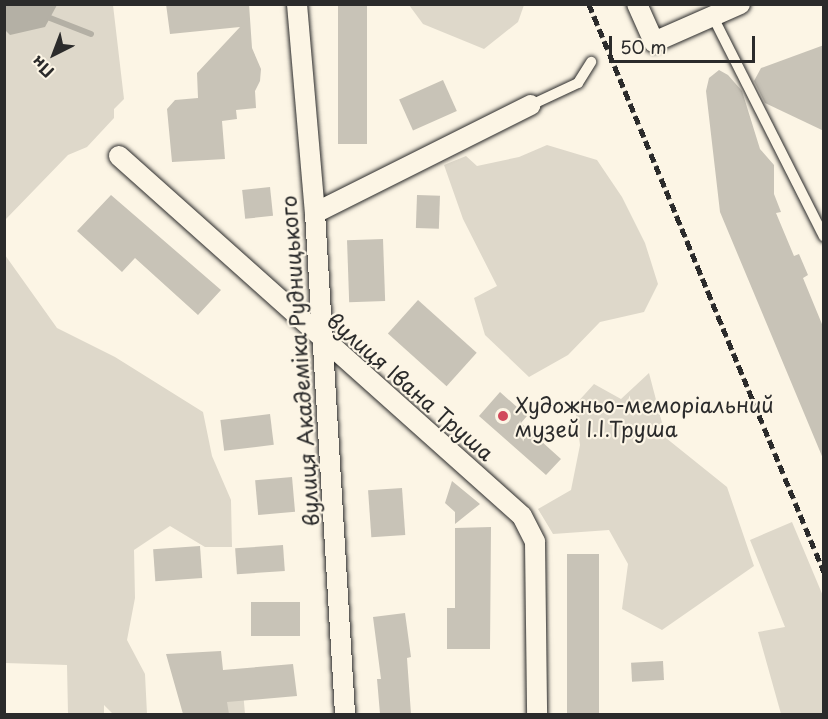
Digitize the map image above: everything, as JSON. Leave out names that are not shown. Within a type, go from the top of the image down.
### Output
[{"type":"street","name":"вулиця Академіка Рудницького","points":[[297,4],[315,213],[345,714]]},
{"type":"street","points":[[637,4],[654,42],[740,4]]},
{"type":"street","points":[[315,213],[531,105]]},
{"type":"street","name":"вулиця Івана Труша","points":[[119,156],[323,341],[522,516],[535,542],[537,714]]},
{"type":"lane","points":[[713,16],[824,237]]},
{"type":"lane","points":[[531,105],[578,83],[591,62]]},
{"type":"shaded area","points":[[5,4],[57,5],[45,27],[10,35],[5,30]]},
{"type":"shaded area","points":[[5,5],[113,5],[124,99],[114,109],[114,118],[87,147],[68,155],[5,220]]},
{"type":"shaded area","points":[[409,5],[524,5],[518,22],[484,49],[423,24]]},
{"type":"shaded area","points":[[547,145],[597,160],[622,197],[645,243],[658,284],[644,312],[600,322],[568,355],[529,377],[485,335],[474,298],[497,286],[463,219],[444,165],[466,156],[477,166],[519,157]]},
{"type":"shaded area","points":[[5,255],[57,328],[115,357],[203,412],[212,456],[231,500],[232,547],[205,547],[170,526],[134,550],[135,598],[127,640],[145,674],[147,714],[113,714],[104,705],[104,714],[68,714],[67,665],[5,663]]},
{"type":"shaded area","points":[[649,373],[666,438],[727,487],[754,566],[662,630],[622,609],[628,564],[609,530],[553,534],[538,509],[571,490],[580,445],[575,405],[594,384],[621,399]]},
{"type":"shaded area","points":[[792,522],[823,596],[823,714],[781,714],[758,632],[785,627],[750,540]]},
{"type":"shaded area","points":[[243,691],[245,714],[211,714],[223,699]]},
{"type":"building","points":[[166,4],[249,4],[252,48],[261,69],[260,81],[255,91],[256,108],[236,110],[237,119],[222,121],[225,159],[172,162],[167,109],[175,100],[198,98],[197,73],[240,27],[170,34]]},
{"type":"building","points":[[338,4],[367,4],[367,144],[338,144]]},
{"type":"building","points":[[824,45],[824,131],[765,103],[754,81],[761,68]]},
{"type":"building","points":[[719,70],[728,75],[742,91],[760,149],[774,165],[774,194],[781,212],[776,213],[794,256],[799,254],[808,275],[803,278],[824,329],[824,461],[720,212],[706,91],[709,78]]},
{"type":"building","points":[[443,80],[457,111],[413,131],[399,100]]},
{"type":"building","points":[[270,187],[273,216],[245,219],[242,190]]},
{"type":"building","points":[[111,195],[221,290],[198,315],[135,258],[122,272],[77,231]]},
{"type":"building","points":[[417,195],[440,196],[439,229],[416,228]]},
{"type":"building","points":[[383,239],[385,301],[349,302],[347,240]]},
{"type":"building","points":[[418,300],[477,353],[447,386],[388,333]]},
{"type":"building","points":[[500,392],[527,416],[521,423],[561,459],[546,475],[479,416]]},
{"type":"building","points":[[270,414],[274,445],[224,451],[220,420]]},
{"type":"building","points":[[292,477],[295,512],[258,515],[255,480]]},
{"type":"building","points":[[452,481],[480,504],[455,524],[455,512],[445,503]]},
{"type":"building","points":[[402,488],[405,535],[371,537],[368,490]]},
{"type":"building","points":[[491,527],[490,649],[447,649],[447,608],[455,608],[455,528]]},
{"type":"building","points":[[283,545],[285,571],[237,574],[235,548]]},
{"type":"building","points":[[200,546],[202,578],[155,581],[153,549]]},
{"type":"building","points":[[567,554],[599,554],[599,714],[567,714]]},
{"type":"building","points":[[251,602],[300,602],[300,636],[251,636]]},
{"type":"building","points":[[405,613],[411,657],[407,658],[411,714],[380,714],[377,679],[381,679],[373,617]]},
{"type":"building","points":[[221,651],[223,670],[293,664],[297,696],[227,702],[229,714],[183,714],[166,654]]},
{"type":"building","points":[[663,661],[664,680],[632,682],[631,663]]},
{"type":"waterway","points":[[50,18],[91,34]]},
{"type":"railway","points":[[589,4],[824,572]]},
{"type":"place","name":"Художньо-меморіальний музей І.І.Труша","points":[[503,416]]}]
